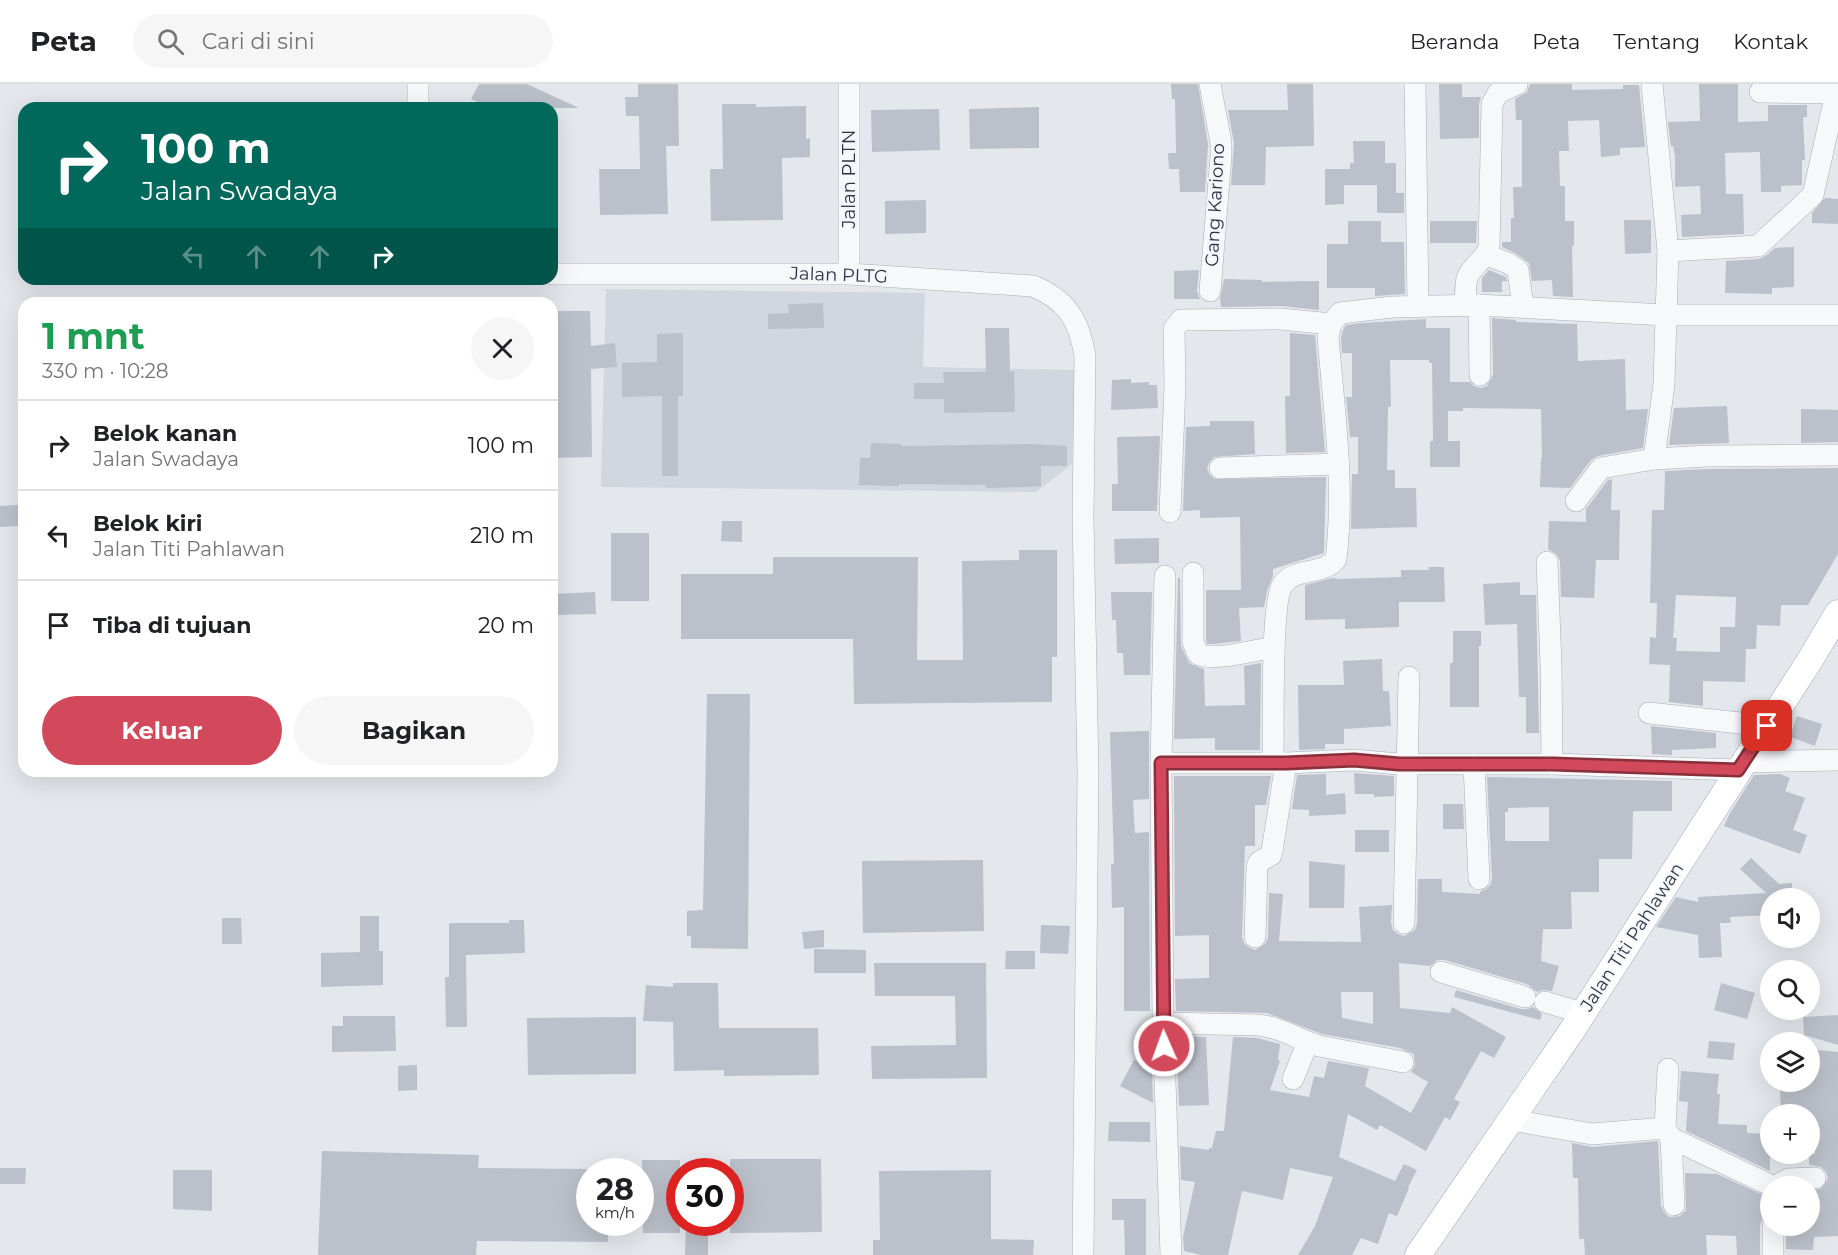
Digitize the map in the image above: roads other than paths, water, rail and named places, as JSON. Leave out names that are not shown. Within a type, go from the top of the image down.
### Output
[{"type":"main road","name":"Jalan Titi Pahlawan","points":[[1418,1255],[1583,1013],[1838,613]]},
{"type":"street","points":[[418,84],[418,102]]},
{"type":"street","name":"Jalan PLTN","points":[[849,84],[849,274]]},
{"type":"street","name":"Gang Kariono","points":[[1210,84],[1221,149],[1210,291]]},
{"type":"street","points":[[1415,84],[1418,306]]},
{"type":"street","points":[[1480,375],[1472,305],[1466,285],[1468,275],[1486,255],[1490,234],[1492,104],[1498,93],[1517,84]]},
{"type":"street","points":[[1652,84],[1668,251],[1664,384],[1654,459]]},
{"type":"street","points":[[1668,251],[1758,246],[1813,195],[1824,153],[1836,88],[1760,92]]},
{"type":"street","points":[[1486,255],[1508,263],[1518,270],[1523,307]]},
{"type":"street","name":"Jalan PLTG","points":[[558,274],[849,274],[1033,286],[1049,293],[1061,302],[1073,317],[1082,334],[1085,356],[1083,518],[1088,772],[1083,1255]]},
{"type":"street","points":[[1255,937],[1257,867],[1259,862],[1271,855],[1280,763],[1274,647],[1278,596],[1283,584],[1295,575],[1328,566],[1336,559],[1340,524],[1338,464],[1328,337],[1335,317],[1347,311],[1472,305],[1666,315],[1838,315]]},
{"type":"street","points":[[1170,512],[1175,385],[1174,329],[1176,324],[1181,320],[1281,319],[1331,324]]},
{"type":"street","points":[[1576,501],[1601,468],[1654,459],[1708,456],[1838,455]]},
{"type":"street","points":[[1220,468],[1338,464]]},
{"type":"street","points":[[1547,562],[1552,764]]},
{"type":"street","points":[[1193,573],[1193,642],[1198,654],[1206,657],[1274,647]]},
{"type":"street","points":[[1165,576],[1161,763],[1163,1023],[1171,1255]]},
{"type":"street","points":[[1404,923],[1409,677]]},
{"type":"street","points":[[1649,713],[1767,726]]},
{"type":"street","points":[[1161,763],[1280,763],[1354,760],[1409,764],[1741,766],[1838,760]]},
{"type":"street","points":[[1474,764],[1479,879]]},
{"type":"street","points":[[1441,972],[1583,1013]]},
{"type":"street","points":[[1163,1023],[1272,1027],[1318,1046],[1403,1062]]},
{"type":"street","points":[[1293,1079],[1308,1042]]},
{"type":"street","points":[[1668,1069],[1668,1133],[1674,1205]]},
{"type":"street","points":[[1511,1120],[1592,1134],[1668,1133],[1760,1179]]},
{"type":"street","points":[[1773,1236],[1773,1255]]}]
